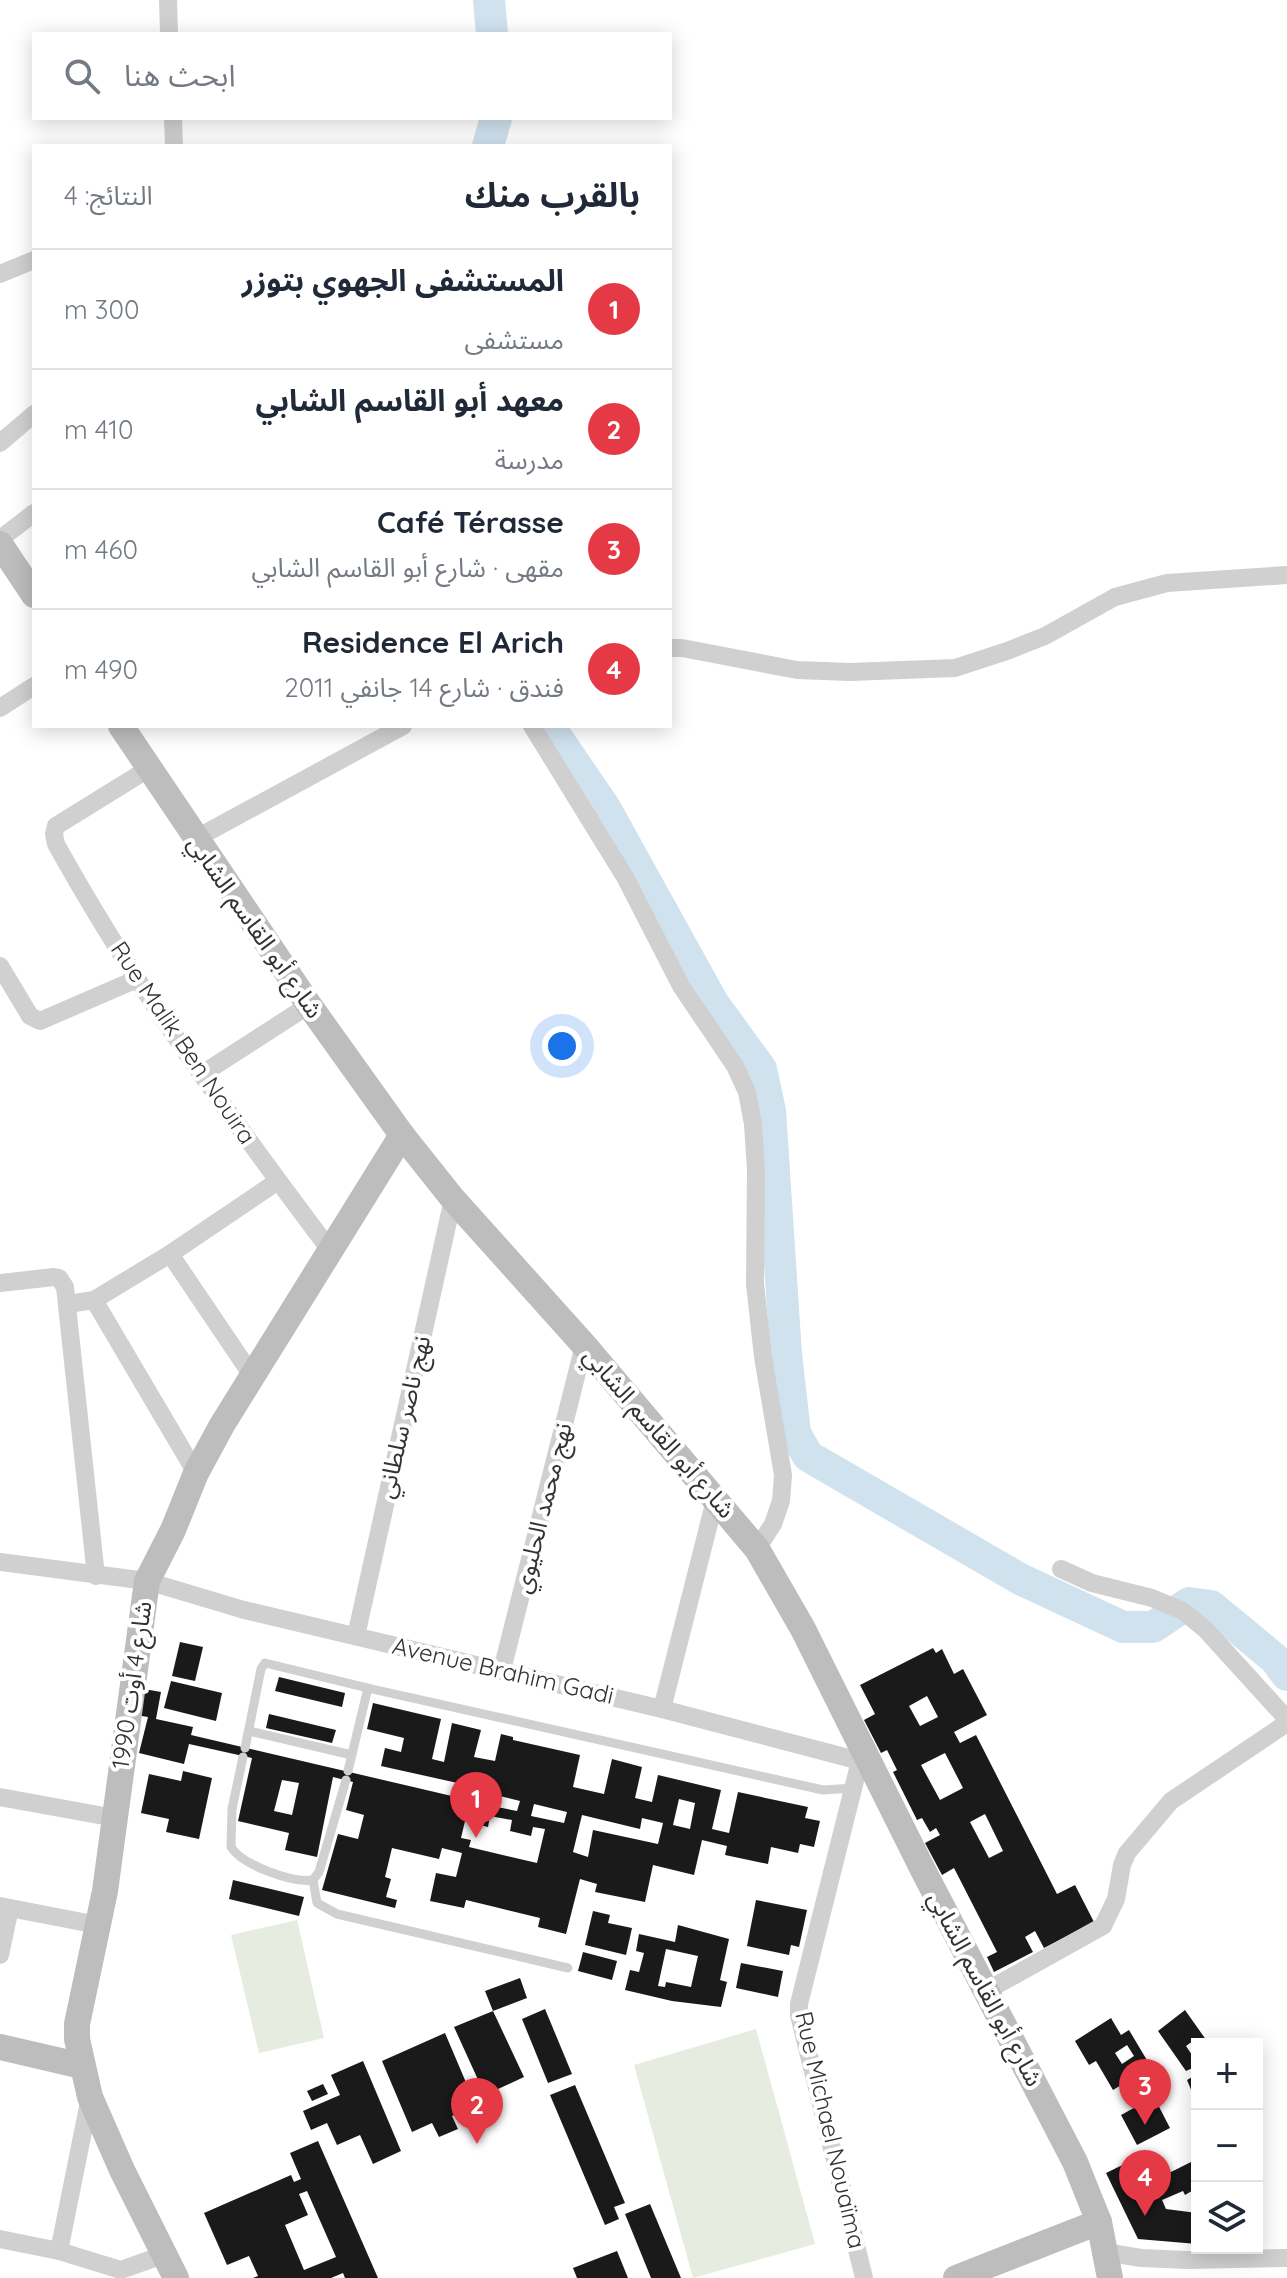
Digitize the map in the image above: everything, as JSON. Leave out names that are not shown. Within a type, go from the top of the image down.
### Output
[{"type":"main road","points":[[0,541],[32,592]]},
{"type":"main road","name":"شارع أبو القاسم الشابي","points":[[122,728],[309,1005],[402,1135],[453,1199],[584,1345],[757,1549],[803,1629],[862,1755],[1075,2162],[1096,2214],[1110,2278]]},
{"type":"main road","name":"شارع 4 أوت 1990","points":[[176,2278],[90,2097],[77,2039],[78,2015],[98,1925],[115,1818],[147,1581],[173,1530],[196,1473],[222,1425],[402,1135]]},
{"type":"main road","points":[[0,2047],[82,2066]]},
{"type":"main road","points":[[956,2278],[1096,2214]]},
{"type":"street","points":[[168,0],[169,32]]},
{"type":"street","points":[[173,120],[174,144]]},
{"type":"street","points":[[0,274],[26,262]]},
{"type":"street","points":[[0,443],[32,416]]},
{"type":"street","points":[[0,541],[32,515]]},
{"type":"street","points":[[672,648],[797,670],[850,672],[955,668],[1045,636],[1115,597],[1167,583],[1287,575]]},
{"type":"street","points":[[0,708],[32,687]]},
{"type":"street","points":[[195,839],[399,728]]},
{"type":"street","points":[[533,728],[625,877],[681,986],[735,1066],[747,1092],[756,1170],[755,1284],[763,1357],[783,1475],[781,1501],[773,1524],[757,1549]]},
{"type":"street","name":"Rue Malik Ben Nouira","points":[[148,769],[56,826],[56,844],[137,979],[330,1250]]},
{"type":"street","points":[[1,970],[30,1016],[40,1021],[137,979]]},
{"type":"street","points":[[202,1074],[309,1005]]},
{"type":"street","points":[[68,1304],[94,1300],[170,1254],[278,1181]]},
{"type":"street","name":"نهج ناصر سلطاني","points":[[356,1636],[453,1199]]},
{"type":"street","points":[[170,1254],[253,1377]]},
{"type":"street","points":[[0,1283],[59,1278],[65,1287],[96,1576]]},
{"type":"street","points":[[94,1300],[196,1473]]},
{"type":"street","name":"نهج محمد الحليوي","points":[[502,1670],[584,1345]]},
{"type":"street","points":[[662,1709],[715,1500]]},
{"type":"street","name":"Avenue Brahim Gadi","points":[[0,1562],[147,1581],[244,1610],[862,1755]]},
{"type":"street","points":[[986,1991],[1103,1926],[1116,1899],[1127,1853],[1171,1801],[1287,1721],[1205,1629],[1183,1611],[1152,1598],[1092,1583],[1061,1569]]},
{"type":"street","name":"Rue Michael Nouaïma","points":[[862,1755],[799,2004],[799,2015],[864,2278]]},
{"type":"street","points":[[0,1797],[115,1818]]},
{"type":"street","points":[[0,1955],[5,1907],[98,1925]]},
{"type":"street","points":[[59,2251],[90,2097]]},
{"type":"street","points":[[0,2239],[59,2251],[121,2270]]},
{"type":"street","points":[[1105,2252],[1141,2258],[1187,2260],[1287,2258]]},
{"type":"street","points":[[100,2278],[163,2255]]},
{"type":"lane","points":[[313,1880],[296,1880],[244,1861],[231,1847],[232,1809],[261,1669],[265,1663],[823,1790],[854,1788]]},
{"type":"lane","points":[[368,1688],[347,1775],[319,1872],[313,1880],[317,1903],[337,1914],[568,1968]]},
{"type":"lane","points":[[249,1731],[352,1755]]},
{"type":"shaded area","points":[[297,1920],[324,2038],[259,2053],[231,1935]]},
{"type":"shaded area","points":[[756,2029],[815,2244],[693,2278],[634,2065]]},
{"type":"building","points":[[180,1642],[203,1647],[195,1681],[172,1676]]},
{"type":"building","points":[[933,1648],[936,1653],[942,1649],[954,1674],[963,1669],[987,1715],[954,1732],[960,1743],[976,1735],[1057,1894],[1075,1885],[1094,1922],[1044,1948],[1035,1931],[1025,1937],[1033,1952],[994,1972],[987,1957],[997,1952],[954,1868],[942,1875],[925,1843],[940,1835],[936,1828],[930,1832],[922,1818],[917,1820],[893,1772],[897,1770],[887,1750],[881,1753],[864,1720],[875,1714],[860,1685]],"holes":[[[927,1696],[938,1717],[920,1726],[909,1706]],[[945,1753],[963,1788],[940,1800],[921,1765]],[[985,1814],[1003,1851],[989,1858],[970,1822]]]},
{"type":"building","points":[[279,1677],[345,1693],[342,1707],[275,1691]]},
{"type":"building","points":[[171,1681],[222,1693],[216,1721],[164,1708]]},
{"type":"building","points":[[133,1687],[161,1692],[156,1719],[193,1727],[191,1735],[486,1804],[489,1790],[381,1766],[385,1748],[401,1752],[404,1738],[367,1729],[373,1703],[441,1719],[432,1759],[444,1762],[452,1723],[481,1730],[474,1757],[495,1761],[501,1734],[513,1737],[513,1740],[580,1755],[573,1787],[604,1794],[612,1759],[642,1767],[635,1798],[652,1802],[658,1775],[721,1790],[712,1829],[729,1833],[738,1792],[808,1807],[805,1818],[820,1821],[814,1847],[800,1844],[798,1853],[771,1847],[768,1864],[725,1855],[727,1846],[702,1840],[694,1875],[653,1865],[645,1902],[595,1892],[597,1884],[580,1879],[566,1934],[538,1927],[540,1918],[495,1907],[466,1900],[464,1908],[430,1901],[436,1873],[456,1877],[462,1853],[442,1848],[439,1859],[392,1848],[385,1877],[391,1879],[386,1897],[397,1900],[395,1908],[322,1890],[338,1834],[358,1839],[364,1815],[346,1810],[353,1782],[333,1777],[317,1857],[285,1850],[289,1833],[238,1821],[252,1758],[189,1744],[184,1764],[139,1753],[148,1717],[129,1714]],"holes":[[[282,1780],[299,1783],[292,1815],[274,1811]],[[500,1796],[520,1801],[517,1811],[497,1807]],[[679,1799],[695,1803],[690,1829],[673,1825]],[[534,1804],[567,1812],[564,1823],[531,1816]],[[582,1815],[640,1829],[642,1818],[663,1823],[658,1844],[593,1830],[588,1857],[573,1852]],[[490,1816],[512,1820],[510,1831],[531,1836],[533,1827],[545,1829],[537,1863],[469,1847],[471,1840],[461,1838],[465,1821],[488,1827]]]},
{"type":"building","points":[[269,1714],[336,1730],[332,1743],[266,1728]]},
{"type":"building","points":[[183,1771],[212,1778],[199,1839],[166,1832],[169,1819],[141,1813],[149,1774],[181,1781]]},
{"type":"building","points":[[233,1880],[304,1897],[299,1916],[229,1899]]},
{"type":"building","points":[[756,1900],[807,1910],[799,1947],[791,1945],[789,1955],[747,1946]]},
{"type":"building","points":[[593,1911],[610,1915],[608,1923],[632,1928],[626,1955],[585,1945]]},
{"type":"building","points":[[678,1925],[729,1939],[720,1980],[727,1982],[721,2007],[672,2001],[625,1990],[630,1970],[639,1972],[644,1953],[636,1951],[639,1934],[675,1942]],"holes":[[[666,1949],[698,1956],[691,1987],[666,1982],[665,1987],[658,1986]]]},
{"type":"building","points":[[583,1952],[617,1961],[612,1980],[578,1971]]},
{"type":"building","points":[[741,1963],[783,1971],[778,1997],[736,1988]]},
{"type":"building","points":[[520,1978],[527,1998],[493,2011],[485,1991]]},
{"type":"building","points":[[545,2009],[572,2074],[548,2083],[522,2019]]},
{"type":"building","points":[[1185,2010],[1205,2038],[1191,2038],[1186,2046],[1191,2054],[1191,2069],[1186,2071],[1158,2031]]},
{"type":"building","points":[[493,2011],[524,2077],[485,2095],[454,2027]]},
{"type":"building","points":[[1111,2018],[1121,2035],[1129,2030],[1151,2067],[1113,2090],[1096,2061],[1089,2065],[1075,2041]],"holes":[[[1127,2045],[1134,2056],[1122,2064],[1115,2053]]]},
{"type":"building","points":[[445,2033],[476,2106],[452,2116],[458,2129],[439,2137],[432,2123],[412,2132],[382,2061]]},
{"type":"building","points":[[363,2061],[401,2151],[373,2164],[360,2135],[337,2145],[327,2123],[311,2130],[303,2111],[340,2095],[331,2075]]},
{"type":"building","points":[[323,2084],[328,2094],[312,2101],[307,2091]]},
{"type":"building","points":[[575,2085],[625,2203],[614,2207],[619,2219],[605,2225],[550,2095]]},
{"type":"building","points":[[1154,2097],[1170,2128],[1137,2145],[1121,2115]]},
{"type":"building","points":[[318,2141],[378,2278],[345,2278],[343,2273],[331,2278],[253,2278],[258,2276],[249,2256],[227,2265],[204,2213],[291,2175],[294,2182],[301,2179],[290,2153]],"holes":[[[307,2191],[336,2257],[304,2270],[285,2225],[308,2215],[299,2194]]]},
{"type":"building","points":[[1141,2156],[1153,2181],[1191,2162],[1191,2192],[1185,2195],[1183,2191],[1162,2200],[1166,2209],[1191,2212],[1191,2243],[1138,2239],[1106,2173]]},
{"type":"building","points":[[650,2204],[681,2278],[651,2278],[625,2214]]},
{"type":"building","points":[[617,2251],[628,2278],[577,2278],[573,2268]]},
{"type":"waterway","points":[[489,0],[492,32]]},
{"type":"waterway","points":[[489,144],[495,120]]},
{"type":"waterway","points":[[550,728],[605,808],[713,1003],[761,1069],[770,1111],[786,1354],[795,1433],[808,1456],[1020,1579],[1123,1627],[1153,1627],[1189,1603],[1211,1606],[1275,1659],[1287,1675]]},
{"type":"place","name":"المستشفى الجهوي بتوزر","points":[[476,1838]]},
{"type":"place","name":"Café Térasse","points":[[1145,2125]]},
{"type":"place","name":"معهد أبو القاسم الشابي","points":[[477,2144]]},
{"type":"place","name":"Residence El Arich","points":[[1145,2216]]}]
